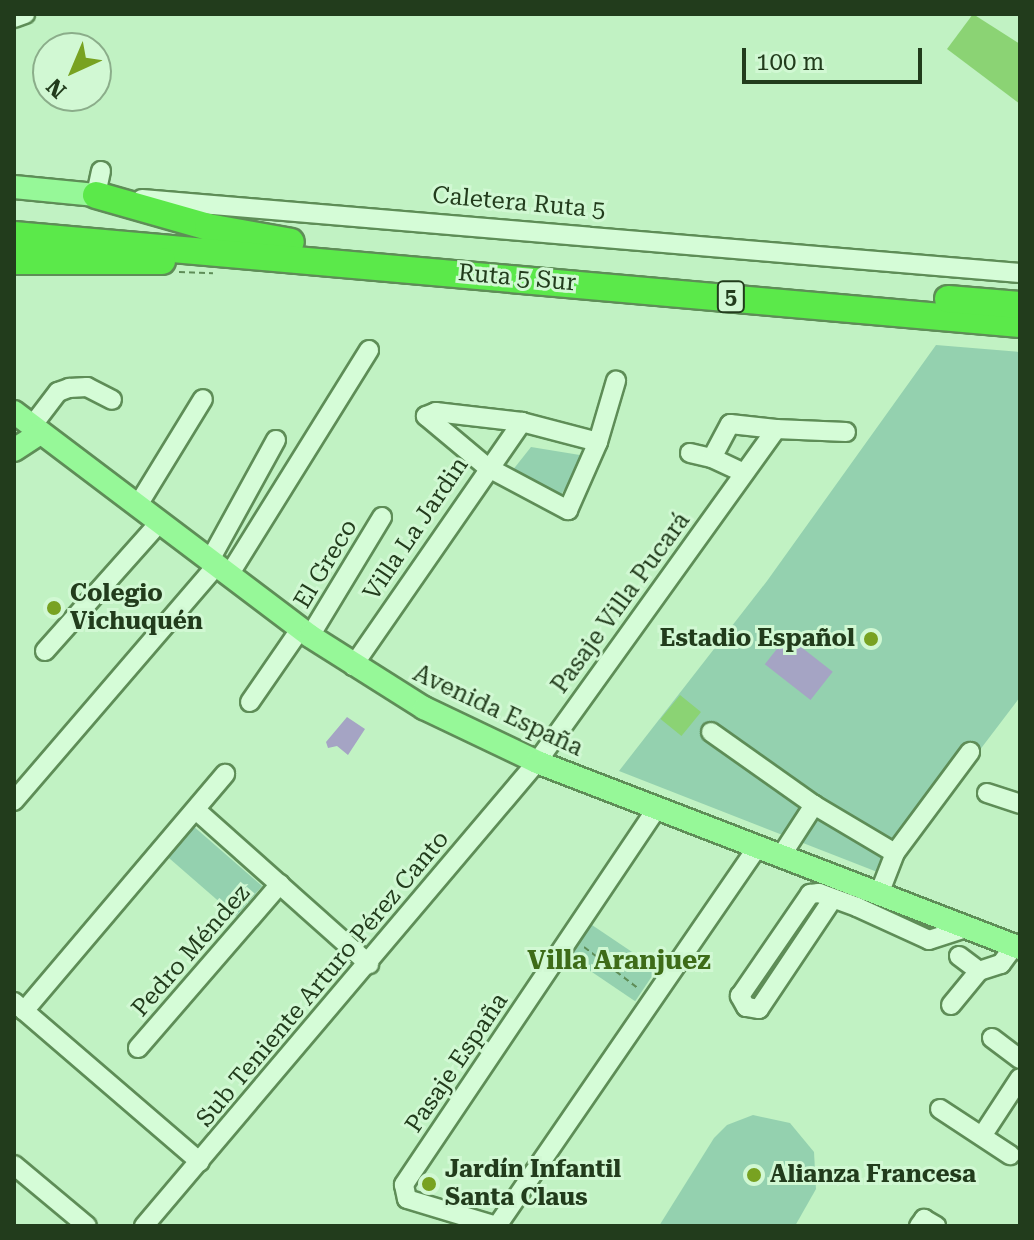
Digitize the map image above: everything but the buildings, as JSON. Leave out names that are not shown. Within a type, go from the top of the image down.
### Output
[{"type":"highway","points":[[98,183],[208,227],[304,251]]},
{"type":"highway","name":"Ruta 5 Sur","points":[[14,221],[1020,324]]},
{"type":"highway","name":"Ruta 5 Sur","points":[[14,235],[304,251],[1020,305]]},
{"type":"highway","points":[[14,261],[304,251]]},
{"type":"main road","name":"Caletera Ruta 5","points":[[14,187],[98,183]]},
{"type":"main road","name":"Avenida España","points":[[29,423],[353,666],[424,708],[537,762],[1017,947]]},
{"type":"main road","points":[[14,450],[29,423]]},
{"type":"street","points":[[14,18],[25,14]]},
{"type":"street","name":"Caletera Ruta 5","points":[[98,183],[1020,273]]},
{"type":"street","points":[[14,801],[218,566],[369,350]]},
{"type":"street","points":[[598,442],[522,422],[444,412],[426,416],[487,467],[568,510],[598,442],[616,381]]},
{"type":"street","points":[[29,423],[58,392],[69,388],[87,387],[112,400]]},
{"type":"street","points":[[138,505],[203,399]]},
{"type":"street","name":"Villa La Jardin","points":[[353,666],[487,467],[522,422]]},
{"type":"street","points":[[712,458],[730,424],[846,432]]},
{"type":"street","name":"Pasaje Villa Pucará","points":[[537,762],[776,429]]},
{"type":"street","points":[[218,566],[276,440]]},
{"type":"street","points":[[690,453],[712,458],[744,473]]},
{"type":"street","name":"El Greco","points":[[250,702],[306,632],[382,517]]},
{"type":"street","points":[[45,651],[160,522]]},
{"type":"street","points":[[711,732],[814,805],[895,853]]},
{"type":"street","points":[[879,894],[895,853],[970,752]]},
{"type":"street","name":"Sub Teniente Arturo Pérez Canto","points":[[144,1226],[537,762]]},
{"type":"street","points":[[200,1162],[19,1006],[225,774]]},
{"type":"street","points":[[987,793],[1020,804]]},
{"type":"street","points":[[781,856],[814,805]]},
{"type":"street","name":"Pasaje España","points":[[653,999],[497,1226],[417,1205],[403,1194],[404,1185],[657,808]]},
{"type":"street","points":[[196,810],[369,964]]},
{"type":"street","points":[[653,999],[757,847]]},
{"type":"street","name":"Pedro Méndez","points":[[138,1048],[280,884]]},
{"type":"street","points":[[832,900],[759,1009],[746,1007],[740,996],[808,896],[819,893],[929,940],[966,928]]},
{"type":"street","points":[[951,1005],[979,971],[1001,964],[1017,947]]},
{"type":"street","points":[[959,956],[979,971]]},
{"type":"street","points":[[992,1038],[1020,1059]]},
{"type":"street","points":[[982,1136],[1020,1078]]},
{"type":"street","points":[[940,1109],[1010,1155]]},
{"type":"street","points":[[14,1165],[87,1226]]},
{"type":"path","points":[[570,936],[653,999]]},
{"type":"green space","name":"Estadio Español","points":[[936,345],[1020,352],[1020,697],[885,875],[619,771],[767,581]]},
{"type":"green space","points":[[531,447],[586,456],[559,498],[512,471]]},
{"type":"green space","points":[[192,825],[262,886],[236,916],[166,855]]},
{"type":"green space","points":[[589,923],[657,969],[635,1001],[567,955]]},
{"type":"green space","name":"Alianza Francesa","points":[[753,1115],[790,1123],[814,1152],[816,1189],[795,1226],[659,1226],[714,1138],[727,1125]]},
{"type":"water","points":[[787,636],[833,672],[811,700],[765,664]]},
{"type":"water","points":[[347,717],[365,729],[348,755],[337,746],[328,748],[326,742]]},
{"type":"place","name":"Colegio Vichuquén","points":[[54,608]]},
{"type":"place","name":"Estadio Español","points":[[871,639]]},
{"type":"place","name":"Alianza Francesa","points":[[754,1175]]},
{"type":"place","name":"Jardín Infantil Santa Claus","points":[[429,1184]]},
{"type":"district","name":"Villa Aranjuez","points":[[619,961]]}]
